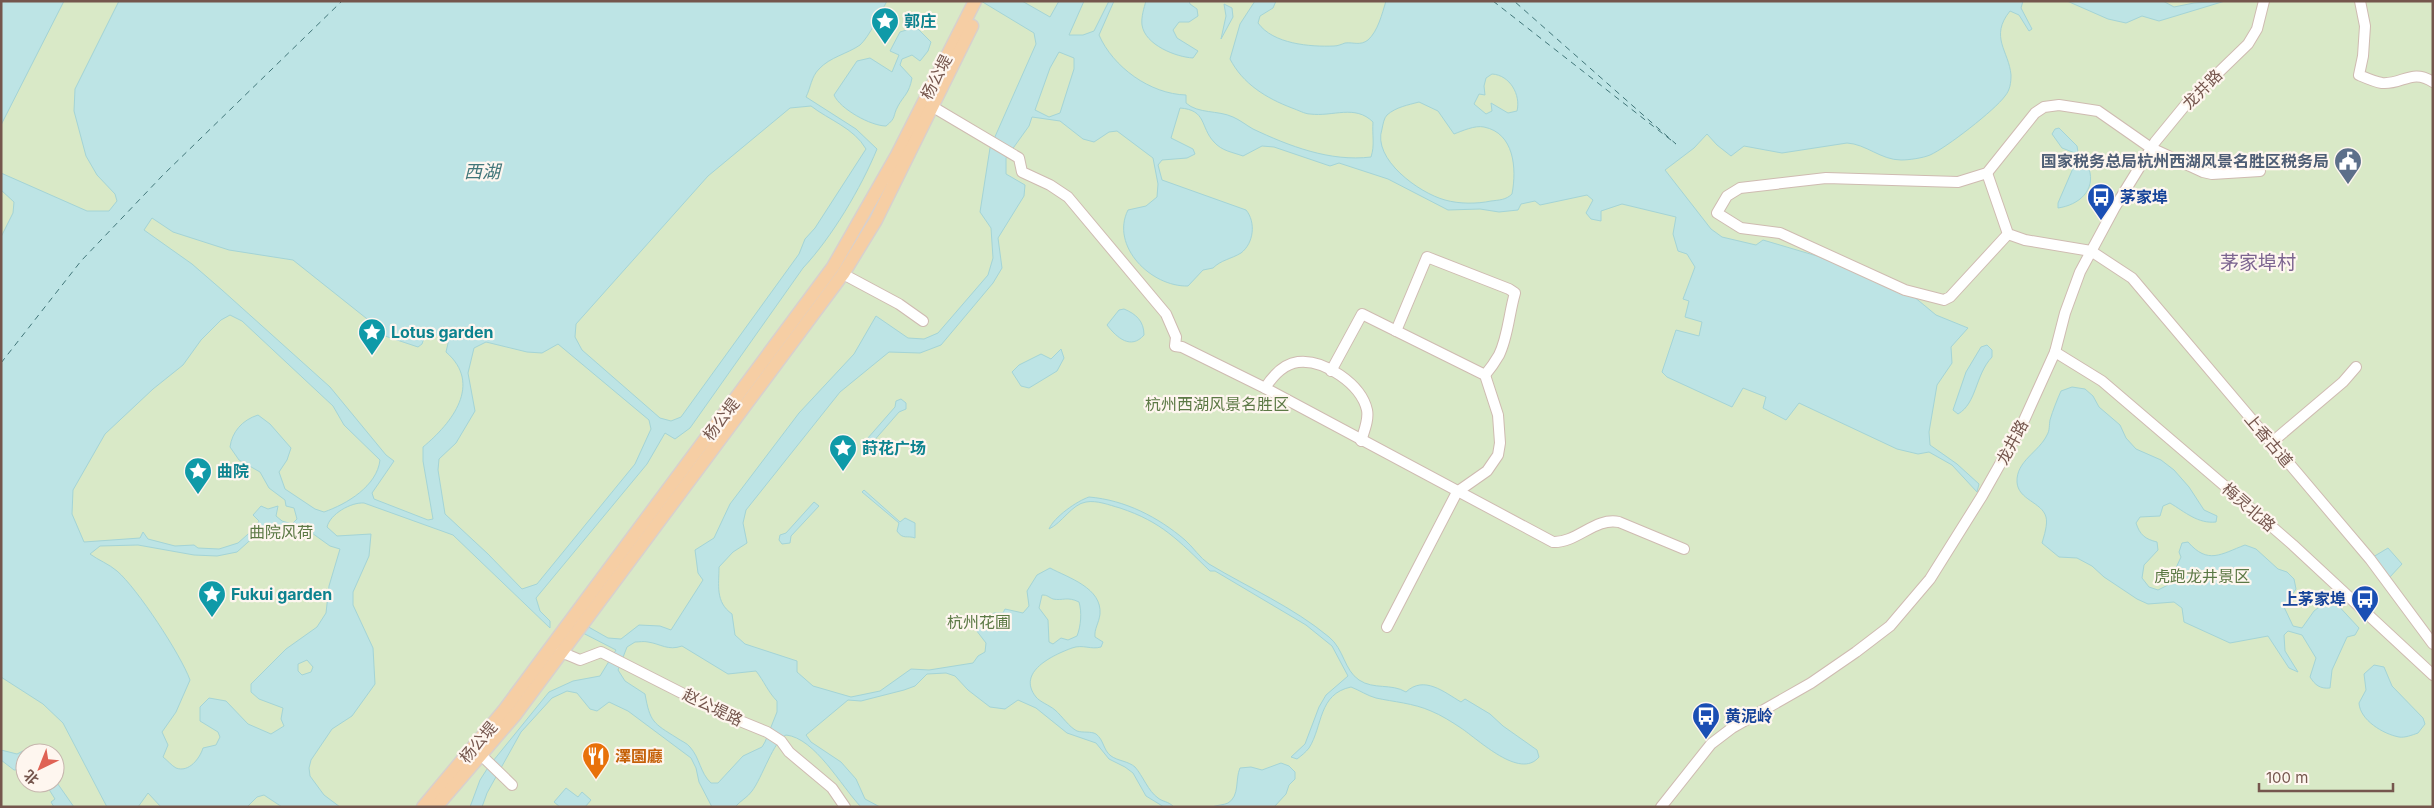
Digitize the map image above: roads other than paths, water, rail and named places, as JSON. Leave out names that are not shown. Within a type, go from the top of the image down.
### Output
[{"type":"main road","name":"杨公堤","points":[[436,807],[486,759],[515,715],[561,652],[842,274],[876,220],[933,107],[978,5]]},
{"type":"main road","name":"杨公堤","points":[[422,807],[505,710],[833,267],[897,155],[978,5]]},
{"type":"street","name":"龙井路","points":[[1662,807],[1711,744],[1732,728],[1836,667],[1890,626],[1930,579],[1982,496],[2020,427],[2055,352],[2065,313],[2090,251],[2151,148],[2187,103],[2248,44],[2258,29],[2264,1]]},
{"type":"street","points":[[2360,1],[2365,26],[2363,56],[2359,75],[2384,83],[2412,76],[2424,76],[2433,82]]},
{"type":"street","points":[[2008,234],[1950,297],[1944,300],[1905,290],[1780,233],[1741,228],[1718,213],[1728,196],[1740,188],[1826,178],[1958,182],[1988,173],[2004,154],[2028,119],[2044,107],[2060,105],[2098,111],[2151,148],[2212,174],[2260,171]]},
{"type":"street","points":[[933,107],[1019,158],[1022,172],[1050,185],[1068,197],[1161,307],[1172,324],[1176,337],[1175,346],[1182,347],[1265,388],[1553,542],[1564,543],[1609,520],[1620,522],[1684,549]]},
{"type":"street","points":[[1988,173],[2008,234]]},
{"type":"street","points":[[2008,234],[2025,240],[2090,251]]},
{"type":"street","name":"上香古道","points":[[2090,251],[2132,278],[2370,559],[2433,644]]},
{"type":"street","points":[[1396,331],[1427,257],[1509,289],[1515,293],[1509,313],[1504,343],[1499,356],[1485,375]]},
{"type":"street","points":[[842,274],[899,304],[924,320]]},
{"type":"street","points":[[1331,371],[1362,314],[1485,375],[1498,415],[1500,443],[1498,456],[1487,471],[1457,492],[1388,627]]},
{"type":"street","name":"梅灵北路","points":[[2055,352],[2102,381],[2293,545],[2433,675]]},
{"type":"street","points":[[1265,388],[1277,373],[1297,362],[1308,363],[1331,371],[1354,388],[1364,402],[1367,422],[1361,440]]},
{"type":"street","points":[[2271,442],[2343,382],[2356,367]]},
{"type":"street","name":"赵公堤路","points":[[561,652],[580,660],[600,652],[723,714],[767,732],[781,741],[796,758],[832,788],[845,807]]},
{"type":"street","points":[[486,759],[512,785]]},
{"type":"water","points":[[1,1],[64,1],[1,125]]},
{"type":"water","name":"西湖","points":[[119,1],[887,1],[871,30],[860,45],[828,61],[816,72],[806,97],[856,129],[877,149],[863,180],[825,242],[803,268],[690,428],[675,439],[665,433],[647,464],[536,598],[540,611],[550,621],[550,628],[453,535],[364,503],[353,504],[347,507],[337,513],[329,522],[327,527],[337,536],[371,534],[369,556],[353,592],[353,605],[373,648],[375,684],[352,716],[332,729],[311,760],[309,768],[310,776],[324,795],[340,807],[282,807],[264,795],[257,797],[247,807],[161,807],[148,793],[138,807],[107,807],[63,723],[43,704],[1,677],[1,237],[13,213],[14,202],[1,190],[1,173],[87,211],[109,211],[117,201],[115,194],[97,175],[86,156],[74,111],[75,89]],"holes":[[[811,106],[855,135],[866,149],[815,228],[805,239],[799,254],[681,417],[671,421],[660,418],[582,350],[575,337],[576,324],[708,176],[790,108]],[[152,218],[173,232],[229,250],[293,260],[381,330],[385,336],[418,347],[422,344],[426,332],[449,339],[446,352],[457,364],[462,377],[463,390],[453,415],[444,427],[423,447],[423,461],[433,519],[428,520],[374,499],[372,493],[394,461],[386,455],[330,387],[192,264],[144,230]],[[230,315],[242,321],[333,406],[344,425],[380,460],[373,478],[360,493],[342,504],[324,512],[315,509],[285,489],[279,472],[287,460],[291,448],[270,424],[258,415],[247,420],[239,427],[233,436],[230,447],[239,460],[260,472],[269,488],[285,500],[286,506],[294,508],[297,519],[292,524],[282,521],[276,516],[278,506],[268,509],[261,506],[253,515],[259,521],[256,527],[238,543],[219,549],[198,548],[194,545],[175,546],[148,539],[143,532],[140,538],[84,542],[72,514],[73,490],[105,434],[153,389],[183,365],[201,340],[221,320]],[[486,342],[527,352],[542,353],[558,344],[649,420],[651,429],[635,464],[537,584],[522,589],[445,514],[438,470],[439,459],[456,443],[475,411],[468,373],[474,348]],[[267,525],[285,529],[305,528],[330,546],[340,549],[329,586],[326,613],[317,627],[286,649],[251,684],[251,692],[259,699],[283,708],[281,719],[284,726],[271,734],[248,724],[226,701],[209,698],[200,707],[200,721],[218,732],[220,737],[216,745],[203,748],[193,764],[181,769],[174,767],[163,757],[168,745],[162,732],[176,712],[190,680],[178,655],[136,592],[111,566],[90,554],[100,546],[138,545],[194,555],[217,556],[237,552]],[[307,660],[313,667],[311,672],[302,675],[298,671],[298,664]]]},
{"type":"water","points":[[981,1],[1022,1],[1050,17],[1059,1],[1084,1],[1069,35],[1083,35],[1094,31],[1109,1],[1114,1],[1099,35],[1113,58],[1134,77],[1159,90],[1186,95],[1186,103],[1196,109],[1233,117],[1253,129],[1295,147],[1325,155],[1356,158],[1371,157],[1373,122],[1366,117],[1351,112],[1304,113],[1264,95],[1248,83],[1235,68],[1230,59],[1240,24],[1255,1],[1276,1],[1273,8],[1260,16],[1258,23],[1273,36],[1303,45],[1335,46],[1345,43],[1360,43],[1368,40],[1377,27],[1386,1],[2023,1],[2021,8],[2032,29],[2029,31],[2019,15],[2010,11],[2001,29],[2002,44],[2010,66],[2011,75],[2007,94],[1970,128],[1930,155],[1912,159],[1894,159],[1861,146],[1847,143],[1782,153],[1744,146],[1731,156],[1707,134],[1694,148],[1665,170],[1711,229],[1722,237],[1756,245],[1763,240],[1817,256],[1913,296],[1936,315],[1968,328],[1951,347],[1952,363],[1937,385],[1929,432],[1930,445],[1957,464],[1979,484],[1977,492],[1952,465],[1929,452],[1918,454],[1897,449],[1799,403],[1786,420],[1763,408],[1766,397],[1743,388],[1732,407],[1667,377],[1662,372],[1676,330],[1699,336],[1702,322],[1685,317],[1689,301],[1683,299],[1695,267],[1687,254],[1678,251],[1673,234],[1676,217],[1622,204],[1601,211],[1601,221],[1591,219],[1586,213],[1593,200],[1587,195],[1540,205],[1535,201],[1521,204],[1518,210],[1499,212],[1480,209],[1448,210],[1388,179],[1339,163],[1330,166],[1274,147],[1262,146],[1243,156],[1227,151],[1214,142],[1202,120],[1195,112],[1180,108],[1171,138],[1193,149],[1195,154],[1187,158],[1162,160],[1158,165],[1162,180],[1246,210],[1251,220],[1252,232],[1249,244],[1241,253],[1219,263],[1213,268],[1203,270],[1188,286],[1174,284],[1160,280],[1137,262],[1129,250],[1125,237],[1124,224],[1128,210],[1146,206],[1157,197],[1158,184],[1153,158],[1117,131],[1109,132],[1094,142],[1083,139],[1060,121],[1032,117],[1029,126],[1006,158],[1006,174],[1025,185],[1024,196],[998,238],[1002,268],[993,283],[941,345],[920,353],[889,352],[840,392],[746,510],[743,523],[747,543],[733,552],[719,567],[720,599],[732,614],[735,635],[745,644],[797,661],[797,672],[813,686],[851,697],[880,691],[911,669],[929,670],[973,663],[978,656],[985,652],[986,643],[973,626],[973,622],[985,614],[1003,613],[1005,609],[1023,613],[1029,606],[1027,591],[1037,575],[1050,568],[1083,585],[1096,597],[1100,614],[1095,637],[1103,642],[1101,647],[1076,647],[1047,660],[1034,672],[1031,688],[1038,699],[1055,710],[1074,729],[1079,732],[1096,734],[1101,739],[1108,754],[1135,767],[1154,795],[1174,807],[1164,807],[1146,796],[1133,773],[1109,759],[1096,743],[1067,733],[1036,708],[1018,700],[1005,709],[990,707],[968,690],[955,676],[946,673],[927,674],[915,686],[904,690],[861,701],[848,700],[806,735],[811,742],[841,762],[856,779],[865,799],[880,807],[861,807],[817,754],[797,738],[786,735],[777,744],[756,785],[748,795],[735,807],[712,807],[699,782],[696,768],[691,758],[628,711],[609,702],[597,711],[590,709],[577,693],[567,691],[552,698],[521,732],[487,793],[482,807],[470,807],[480,780],[489,766],[549,692],[573,681],[600,676],[616,650],[581,632],[585,625],[608,638],[621,639],[639,625],[660,626],[671,630],[703,580],[698,573],[695,550],[714,538],[730,504],[799,413],[854,354],[876,316],[908,338],[924,339],[938,333],[988,275],[993,258],[991,228],[980,212],[990,148],[1036,44],[1034,33]],"holes":[[[1059,52],[1074,58],[1074,69],[1060,113],[1049,117],[1035,110],[1050,68]],[[1492,74],[1498,75],[1509,82],[1516,93],[1517,111],[1508,113],[1491,103],[1492,111],[1486,114],[1474,104],[1479,94],[1485,95],[1484,86],[1486,78]],[[1419,102],[1438,111],[1454,134],[1477,127],[1484,127],[1502,136],[1511,153],[1513,163],[1512,194],[1502,199],[1480,203],[1462,203],[1434,196],[1411,182],[1391,163],[1384,152],[1381,140],[1384,119],[1391,112]],[[1042,595],[1053,599],[1071,599],[1079,602],[1081,619],[1077,636],[1068,640],[1061,638],[1053,644],[1049,642],[1048,620],[1039,608]],[[635,642],[646,642],[669,647],[682,646],[728,674],[756,671],[777,701],[777,712],[762,747],[743,756],[718,783],[711,783],[704,775],[690,747],[654,721],[649,711],[645,694],[625,681],[618,670],[627,647]]]},
{"type":"water","points":[[1146,1],[1189,1],[1197,9],[1198,16],[1189,22],[1179,22],[1173,30],[1177,38],[1198,51],[1193,58],[1162,49],[1144,32],[1142,16]]},
{"type":"water","points":[[2067,1],[2163,1],[2174,7],[2194,3],[2225,1],[2159,21],[2142,16],[2126,23],[2108,19]]},
{"type":"water","points":[[1224,4],[1232,8],[1233,17],[1221,39],[1226,16]]},
{"type":"water","points":[[916,27],[931,42],[928,51],[920,61],[912,55],[902,59],[900,65],[912,78],[908,91],[898,106],[892,121],[886,126],[872,123],[849,111],[837,100],[834,95],[857,61],[870,58],[892,72],[899,55],[890,51],[900,32]]},
{"type":"water","points":[[2059,128],[2077,146],[2078,152],[2075,153],[2062,148],[2052,134],[2055,129]]},
{"type":"water","points":[[2078,163],[2089,169],[2091,177],[2088,190],[2073,204],[2058,208],[2058,203],[2074,166]]},
{"type":"water","points":[[1124,309],[1136,316],[1143,326],[1144,335],[1134,342],[1120,338],[1107,325],[1119,310]]},
{"type":"water","points":[[1987,345],[1992,350],[1992,357],[1982,372],[1969,403],[1958,414],[1953,410],[1966,372],[1981,347]]},
{"type":"water","points":[[1061,349],[1064,358],[1057,371],[1029,388],[1021,386],[1012,372],[1019,365],[1041,354],[1051,359]]},
{"type":"water","points":[[2072,387],[2085,389],[2093,396],[2099,407],[2120,425],[2126,438],[2136,449],[2161,460],[2174,470],[2189,487],[2204,510],[2217,516],[2216,522],[2203,521],[2192,517],[2170,503],[2163,506],[2160,516],[2140,517],[2136,523],[2139,531],[2146,538],[2157,542],[2158,550],[2144,565],[2142,578],[2149,587],[2158,590],[2168,585],[2181,557],[2179,552],[2182,543],[2188,542],[2202,553],[2215,556],[2245,545],[2256,549],[2278,569],[2287,572],[2294,579],[2296,589],[2284,607],[2293,626],[2302,628],[2314,611],[2327,601],[2334,601],[2359,628],[2355,635],[2347,637],[2332,670],[2330,688],[2318,686],[2310,677],[2316,658],[2302,635],[2288,631],[2284,635],[2285,651],[2298,672],[2289,668],[2268,636],[2230,643],[2184,622],[2182,608],[2174,602],[2148,604],[2104,577],[2092,566],[2077,558],[2059,557],[2042,543],[2046,517],[2040,508],[2021,493],[2017,482],[2018,475],[2024,462],[2039,447],[2047,435],[2051,416],[2061,391]]},
{"type":"water","points":[[901,399],[906,403],[906,409],[899,412],[872,443],[867,439],[895,407],[896,401]]},
{"type":"water","points":[[864,490],[900,522],[905,518],[915,523],[915,538],[899,534],[897,531],[899,523],[862,492]]},
{"type":"water","points":[[1089,497],[1128,506],[1152,517],[1185,540],[1209,564],[1301,616],[1334,642],[1350,671],[1359,680],[1371,685],[1400,689],[1406,692],[1413,687],[1427,685],[1441,690],[1461,702],[1465,699],[1490,714],[1503,726],[1537,750],[1539,757],[1531,763],[1521,764],[1511,761],[1500,756],[1461,728],[1435,713],[1417,706],[1373,697],[1351,687],[1332,696],[1323,712],[1309,748],[1297,759],[1291,757],[1305,744],[1319,707],[1326,695],[1348,676],[1332,646],[1306,625],[1215,571],[1210,571],[1169,533],[1135,513],[1103,503],[1086,502],[1076,506],[1049,529],[1066,510]]},
{"type":"water","points":[[814,502],[819,506],[791,536],[790,543],[782,544],[779,540],[780,535],[786,533]]},
{"type":"water","points":[[2388,548],[2402,564],[2389,578],[2373,557]]},
{"type":"water","points":[[2374,665],[2384,667],[2392,686],[2423,718],[2425,724],[2418,733],[2399,737],[2386,733],[2373,725],[2363,715],[2359,703],[2366,690],[2364,674]]},
{"type":"water","points":[[1,750],[15,754],[15,770],[14,770],[1,760]]},
{"type":"water","points":[[1281,763],[1289,766],[1295,772],[1295,779],[1289,785],[1286,794],[1274,807],[1212,807],[1226,804],[1232,800],[1236,792],[1240,768],[1251,767],[1262,770]]},
{"type":"water","points":[[566,788],[578,797],[582,792],[591,800],[585,807],[560,807],[554,802]]},
{"type":"water","points":[[51,793],[64,793],[74,807],[54,807],[51,802],[55,799]]},
{"type":"place","name":"郭庄","points":[[885,45]]},
{"type":"place","name":"国家税务总局杭州西湖风景名胜区税务局","points":[[2348,185]]},
{"type":"place","name":"茅家埠","points":[[2101,221]]},
{"type":"place","name":"Lotus garden","points":[[372,356]]},
{"type":"place","name":"莳花广场","points":[[843,472]]},
{"type":"place","name":"曲院","points":[[198,495]]},
{"type":"place","name":"Fukui garden","points":[[212,618]]},
{"type":"place","name":"上茅家埠","points":[[2365,623]]},
{"type":"place","name":"黄泥岭","points":[[1706,740]]},
{"type":"place","name":"澤園廳","points":[[596,780]]},
{"type":"district","name":"茅家埠村","points":[[2258,262]]},
{"type":"park label","name":"杭州西湖风景名胜区","points":[[1217,404]]},
{"type":"park label","name":"曲院风荷","points":[[281,532]]},
{"type":"park label","name":"虎跑龙井景区","points":[[2202,576]]},
{"type":"park label","name":"杭州花圃","points":[[979,622]]}]
